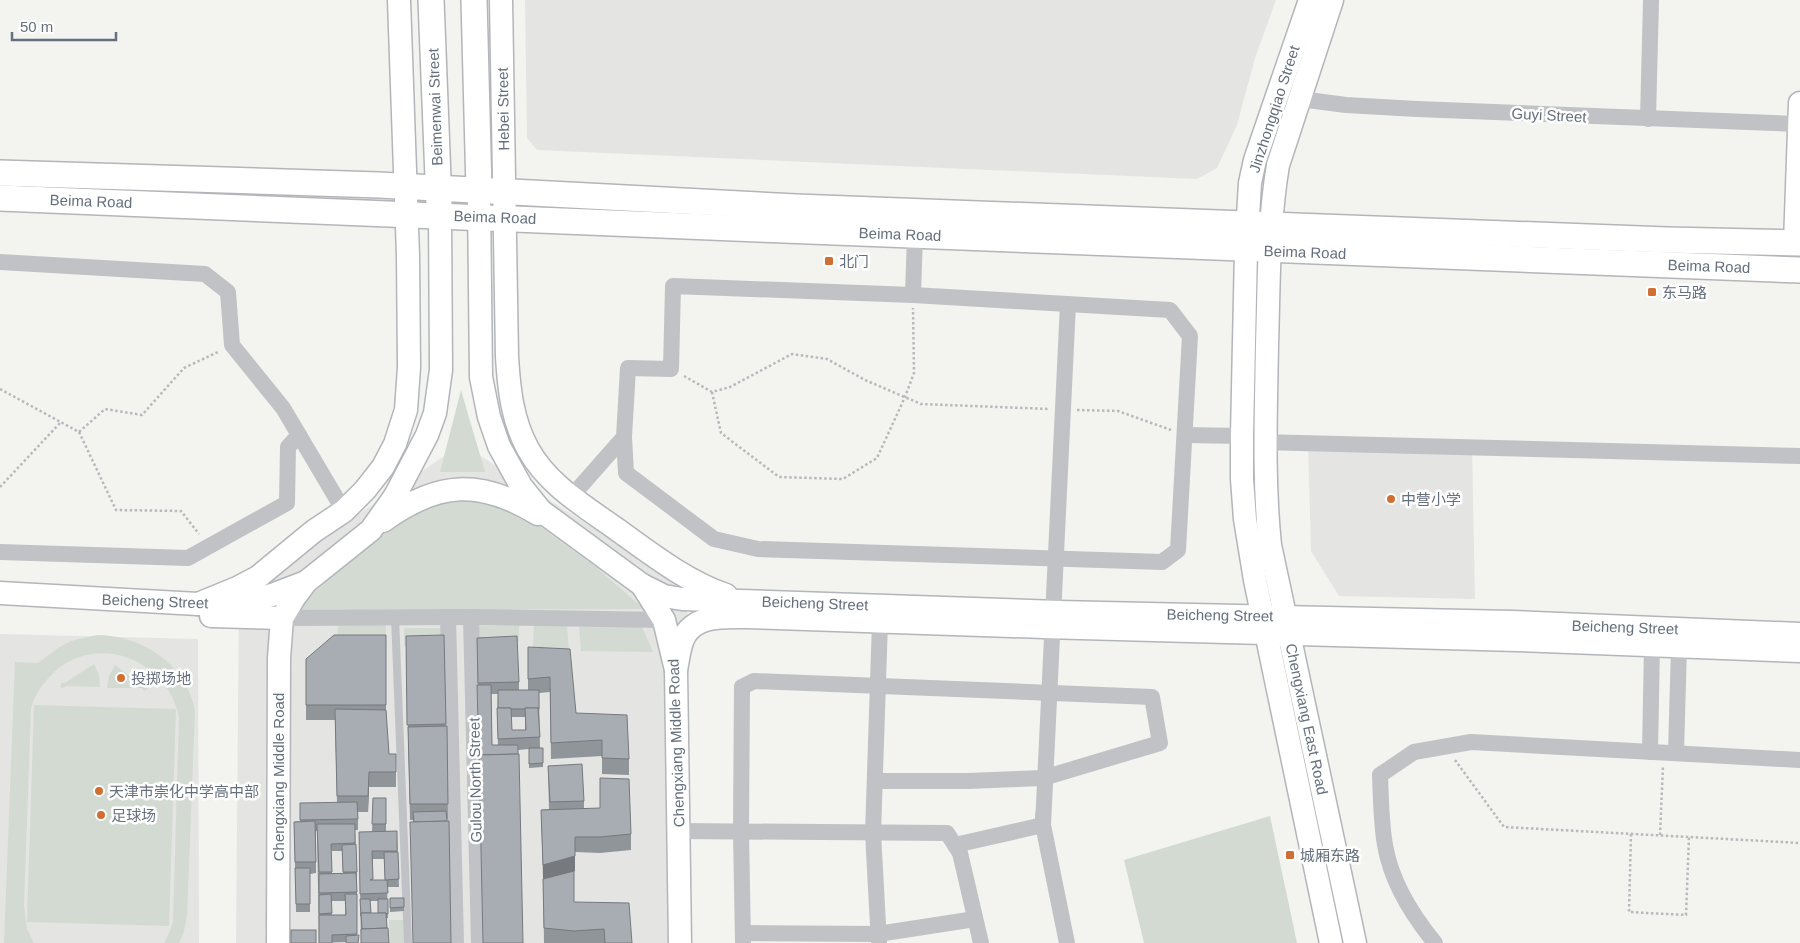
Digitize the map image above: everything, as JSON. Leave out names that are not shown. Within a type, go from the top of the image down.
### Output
[{"type":"main road","name":"Beimenwai Street","points":[[431,0],[440,214]]},
{"type":"main road","points":[[474,0],[478,190]]},
{"type":"main road","name":"Beima Road","points":[[0,172],[406,186],[796,207],[1797,243]]},
{"type":"main road","name":"Beima Road","points":[[0,198],[440,214],[1258,251],[1800,270]]},
{"type":"main road","points":[[990,213],[990,238]]},
{"type":"street","points":[[198,604],[258,577],[314,531],[344,511],[365,490],[383,467],[395,444],[406,410],[410,367],[399,0]]},
{"type":"street","name":"Hebei Street","points":[[501,0],[507,357],[512,410],[523,438],[533,457],[548,476],[571,496],[652,555],[712,590],[746,600]]},
{"type":"street","name":"Jinzhongqiao Street","points":[[1259,225],[1250,182],[1255,160],[1310,0]]},
{"type":"street","name":"Jinzhongqiao Street","points":[[1259,225],[1332,0]]},
{"type":"street","points":[[1648,119],[1651,0]]},
{"type":"street","name":"Guyi Street","points":[[1300,99],[1346,105],[1648,119],[1799,114]]},
{"type":"street","points":[[1797,243],[1799,114]]},
{"type":"street","name":"Chengxiang Middle Road","points":[[478,190],[480,360],[483,390],[489,417],[499,446],[521,486],[541,511],[642,585],[664,620],[676,670],[680,943]]},
{"type":"street","name":"Chengxiang Middle Road","points":[[370,530],[391,502],[409,472],[427,435],[435,413],[441,370],[440,214]]},
{"type":"street","name":"Chengxiang East Road","points":[[1259,225],[1242,436],[1242,479],[1246,528],[1254,572],[1276,624],[1355,943]]},
{"type":"street","points":[[913,295],[915,235]]},
{"type":"street","name":"Chengxiang East Road","points":[[1258,251],[1265,442],[1264,478],[1276,624],[1331,943]]},
{"type":"street","points":[[0,262],[205,274],[228,292],[232,345],[283,408],[344,511]]},
{"type":"street","points":[[673,286],[913,295],[1170,310],[1190,336],[1178,550],[1162,562],[758,549],[714,539],[626,473],[624,437],[628,368],[671,369],[673,286]]},
{"type":"street","points":[[1067,943],[1043,825],[1046,692],[1057,559],[1068,304]]},
{"type":"street","points":[[0,552],[188,558],[287,503],[288,448],[299,435]]},
{"type":"street","points":[[1185,435],[1242,436]]},
{"type":"street","points":[[571,496],[624,437]]},
{"type":"street","points":[[1265,442],[1800,456]]},
{"type":"street","name":"Chengxiang Middle Road","points":[[278,943],[278,658],[282,618],[294,598],[306,582],[370,530],[400,509],[423,497],[446,491],[469,489],[507,497],[565,530]]},
{"type":"street","name":"Beicheng Street","points":[[0,593],[198,604],[231,603],[253,600],[306,582]]},
{"type":"street","name":"Beicheng Street","points":[[642,585],[664,596],[682,599],[746,600],[1052,620]]},
{"type":"street","name":"Beicheng Street","points":[[0,606],[187,616],[282,618]]},
{"type":"street","name":"Gulou North Street","points":[[448,617],[456,943]]},
{"type":"street","points":[[282,618],[471,617],[664,620]]},
{"type":"street","name":"Gulou North Street","points":[[471,617],[479,943]]},
{"type":"street","name":"Beicheng Street","points":[[676,670],[684,637],[690,630],[707,619],[716,617],[880,622],[1052,620],[1276,624],[1512,622],[1800,634]]},
{"type":"street","points":[[879,938],[873,833],[880,622]]},
{"type":"street","name":"Beicheng Street","points":[[1276,624],[1652,646],[1800,651]]},
{"type":"street","points":[[1652,646],[1663,752]]},
{"type":"street","points":[[1663,752],[1680,647]]},
{"type":"street","points":[[875,781],[968,781],[1044,778],[1160,743],[1152,697],[754,681],[742,688],[741,831],[743,938],[879,938],[975,919]]},
{"type":"street","points":[[1436,943],[1418,922],[1394,877],[1385,845],[1380,776],[1414,752],[1471,742],[1800,760]]},
{"type":"street","points":[[955,845],[1043,825]]},
{"type":"street","points":[[678,831],[947,833],[960,853],[981,943]]},
{"type":"lane","points":[[395,618],[408,943]]},
{"type":"path","points":[[712,392],[721,433],[779,477],[843,479],[877,458],[914,373],[913,295]]},
{"type":"path","points":[[78,432],[105,408],[142,415],[184,368],[232,345]]},
{"type":"path","points":[[671,369],[712,392],[730,387],[792,354],[826,359],[864,380],[921,404],[1118,411],[1185,435]]},
{"type":"path","points":[[0,389],[78,432],[116,510],[182,510],[208,547]]},
{"type":"path","points":[[0,487],[60,423]]},
{"type":"path","points":[[1445,746],[1504,827],[1800,843]]},
{"type":"path","points":[[1660,835],[1663,752]]},
{"type":"path","points":[[1631,834],[1629,912],[1686,915],[1689,837]]},
{"type":"shaded area","points":[[525,0],[1276,0],[1255,58],[1237,125],[1217,168],[1197,179],[537,150],[527,138]]},
{"type":"shaded area","points":[[461,390],[485,472],[440,472]]},
{"type":"shaded area","name":"中营小学","points":[[1308,442],[1472,447],[1475,599],[1339,596],[1311,551]]},
{"type":"shaded area","points":[[462,444],[687,588],[691,943],[236,943],[239,595]]},
{"type":"shaded area","points":[[477,499],[531,520],[597,568],[644,609],[294,610],[374,541],[405,520],[438,501]]},
{"type":"shaded area","points":[[386,623],[386,645],[337,646],[338,624]]},
{"type":"shaded area","points":[[519,625],[519,641],[479,643],[478,626]]},
{"type":"shaded area","points":[[534,626],[567,626],[569,651],[533,650]]},
{"type":"shaded area","points":[[579,627],[642,627],[653,652],[581,651]]},
{"type":"shaded area","points":[[404,628],[443,628],[444,646],[404,646]]},
{"type":"shaded area","name":"天津市崇化中学高中部","points":[[0,634],[198,639],[199,943],[0,943]]},
{"type":"shaded area","points":[[97,635],[114,636],[130,640],[160,656],[183,680],[195,711],[187,915],[184,931],[179,943],[164,943],[173,921],[179,717],[171,695],[158,678],[142,664],[123,656],[103,653],[82,656],[63,665],[43,684],[32,704],[24,905],[27,929],[34,943],[4,943],[15,662],[38,663],[71,641]]},
{"type":"shaded area","name":"投掷场地","points":[[94,664],[99,675],[100,687],[60,687],[61,683],[65,683]]},
{"type":"shaded area","name":"投掷场地","points":[[115,665],[143,686],[147,686],[148,689],[144,691],[142,688],[107,688],[109,676]]},
{"type":"shaded area","name":"足球场","points":[[34,705],[176,709],[169,926],[27,922]]},
{"type":"shaded area","points":[[1270,816],[1297,943],[1144,943],[1124,860]]},
{"type":"shaded area","points":[[389,920],[404,920],[404,943],[390,943]]},
{"type":"building","points":[[334,635],[386,635],[386,705],[306,705],[306,659]]},
{"type":"building","points":[[444,635],[446,724],[407,725],[406,636]]},
{"type":"building","points":[[517,636],[519,682],[478,683],[477,638]]},
{"type":"building","points":[[528,647],[570,649],[576,713],[627,715],[629,759],[602,758],[602,740],[551,743],[550,677],[528,679]]},
{"type":"building","points":[[477,685],[491,685],[492,745],[518,745],[518,754],[479,755],[479,759]]},
{"type":"building","points":[[498,690],[539,690],[539,709],[498,708]]},
{"type":"building","points":[[497,708],[511,708],[512,730],[526,730],[525,708],[538,708],[540,737],[498,739]]},
{"type":"building","points":[[335,709],[386,710],[389,754],[396,754],[396,772],[369,772],[368,796],[337,796]]},
{"type":"building","points":[[447,726],[448,804],[410,804],[408,727]]},
{"type":"building","points":[[529,748],[543,748],[543,763],[529,764]]},
{"type":"building","points":[[519,754],[523,943],[483,943],[479,755]]},
{"type":"building","points":[[582,764],[584,801],[550,802],[548,766]]},
{"type":"building","points":[[600,778],[629,779],[631,834],[575,837],[575,856],[543,865],[541,810],[600,808]]},
{"type":"building","points":[[373,798],[386,798],[386,824],[372,824]]},
{"type":"building","points":[[357,802],[358,819],[300,820],[300,803]]},
{"type":"building","points":[[446,811],[447,821],[414,822],[413,812]]},
{"type":"building","points":[[315,821],[316,862],[295,862],[294,822]]},
{"type":"building","points":[[449,821],[451,943],[413,943],[410,822]]},
{"type":"building","points":[[317,824],[355,824],[355,843],[331,844],[332,872],[319,872]]},
{"type":"building","points":[[397,831],[397,851],[372,851],[373,879],[370,880],[387,880],[388,893],[360,894],[359,832]]},
{"type":"building","points":[[356,844],[357,872],[343,872],[342,845]]},
{"type":"building","points":[[384,852],[398,852],[399,879],[385,880]]},
{"type":"building","points":[[295,868],[310,868],[310,904],[296,904]]},
{"type":"building","points":[[574,871],[574,902],[629,903],[632,943],[605,943],[604,929],[574,931],[544,928],[543,879]]},
{"type":"building","points":[[356,873],[357,892],[319,893],[319,874]]},
{"type":"building","points":[[331,894],[332,913],[319,914],[319,895]]},
{"type":"building","points":[[345,894],[357,894],[357,934],[332,935],[332,943],[319,943],[319,915],[346,915]]},
{"type":"building","points":[[390,898],[404,898],[404,907],[390,908]]},
{"type":"building","points":[[360,899],[370,899],[371,913],[361,913],[361,916]]},
{"type":"building","points":[[378,899],[388,899],[388,914],[378,913]]},
{"type":"building","points":[[361,913],[386,913],[387,928],[362,929]]},
{"type":"building","points":[[388,928],[389,943],[361,943],[361,929]]},
{"type":"building","points":[[291,930],[316,930],[316,943],[291,943]]},
{"type":"building","points":[[359,935],[358,943],[346,943],[346,936]]},
{"type":"place","name":"北门","points":[[829,261]]},
{"type":"place","name":"东马路","points":[[1652,292]]},
{"type":"place","name":"中营小学","points":[[1391,499]]},
{"type":"place","name":"投掷场地","points":[[121,678]]},
{"type":"place","name":"天津市崇化中学高中部","points":[[99,791]]},
{"type":"place","name":"足球场","points":[[101,815]]},
{"type":"place","name":"城厢东路","points":[[1290,855]]}]
